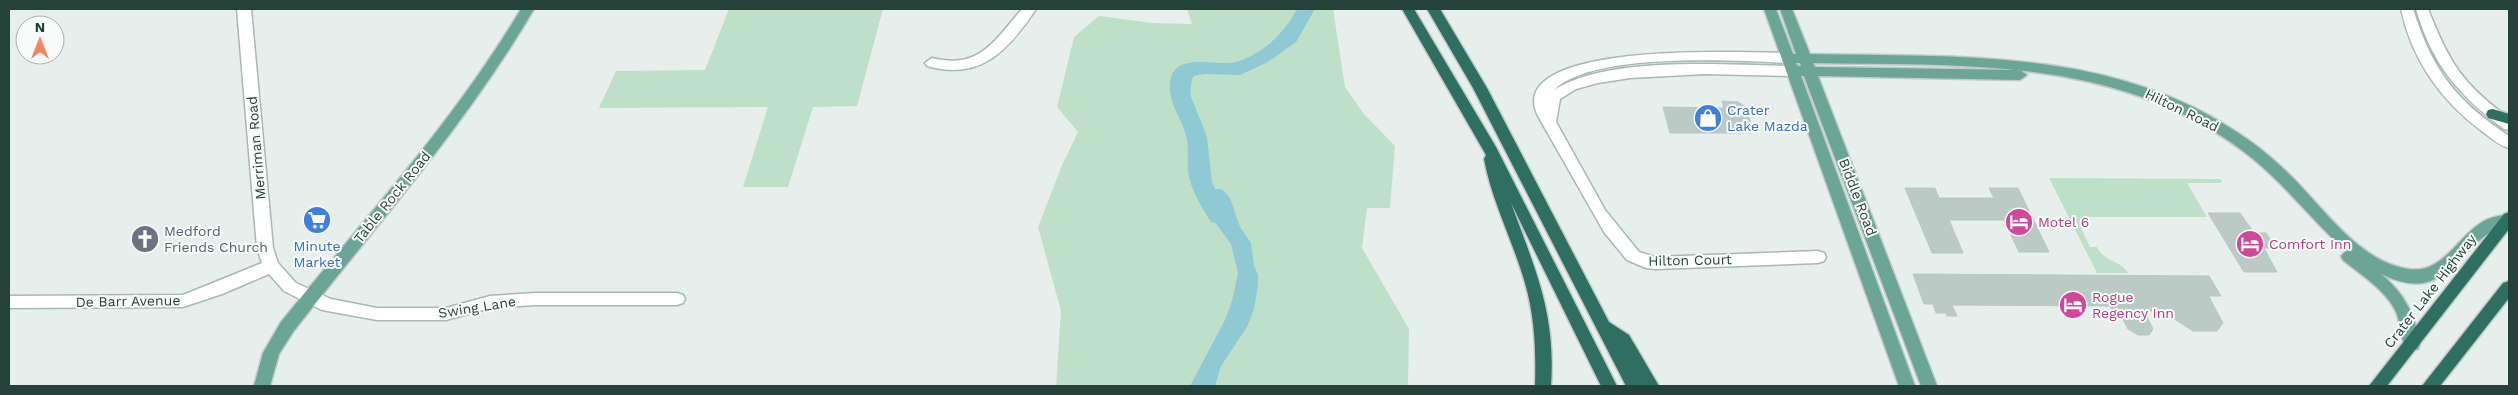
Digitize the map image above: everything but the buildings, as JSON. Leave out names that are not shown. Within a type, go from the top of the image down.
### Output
[{"type":"highway","points":[[1408,9],[1490,147],[1609,386]]},
{"type":"highway","points":[[1433,9],[1484,96],[1634,386]]},
{"type":"highway","points":[[2493,114],[2509,119]]},
{"type":"highway","points":[[1490,147],[1494,180],[1528,267],[1540,307],[1546,346],[1544,386]]},
{"type":"highway","name":"Crater Lake Highway","points":[[2377,386],[2412,344],[2508,219]]},
{"type":"highway","points":[[2430,386],[2509,287]]},
{"type":"highway","points":[[1603,324],[1623,340],[1651,386]]},
{"type":"main road","name":"Table Rock Road","points":[[262,386],[272,353],[287,327],[310,296],[460,113],[505,49],[527,9]]},
{"type":"main road","name":"Biddle Road","points":[[1770,9],[1907,386]]},
{"type":"main road","name":"Biddle Road","points":[[1786,9],[1929,386]]},
{"type":"main road","name":"Hilton Road","points":[[1807,65],[2007,63],[2073,72],[2145,92],[2195,113],[2238,140],[2278,172],[2357,252],[2390,271],[2409,276],[2426,276],[2442,270],[2489,225],[2508,219]]},
{"type":"main road","name":"Hilton Road","points":[[1789,64],[2035,76],[2087,83],[2116,90],[2172,110],[2197,123],[2245,155],[2288,194],[2341,250],[2397,296],[2407,315],[2412,344]]},
{"type":"street","name":"Merriman Road","points":[[244,9],[263,232],[271,266],[290,287],[310,296]]},
{"type":"street","points":[[932,63],[955,68],[968,66],[986,57],[1026,9]]},
{"type":"street","points":[[2407,9],[2422,53],[2439,81],[2463,108],[2509,143]]},
{"type":"street","points":[[2422,9],[2435,46],[2444,64],[2471,96],[2509,125]]},
{"type":"street","name":"Hilton Court","points":[[1789,64],[1668,70],[1610,76],[1572,86],[1561,91],[1554,97],[1550,105],[1549,121],[1605,222],[1633,256],[1638,259],[1655,263],[1818,257]]},
{"type":"street","name":"De Barr Avenue","points":[[9,302],[183,301],[216,290],[271,266]]},
{"type":"street","name":"Swing Lane","points":[[310,296],[328,305],[377,314],[416,315],[446,314],[490,302],[535,299],[677,299]]},
{"type":"green space","points":[[729,9],[883,9],[857,106],[813,107],[788,187],[743,187],[768,107],[599,108],[616,71],[705,70]]},
{"type":"green space","points":[[1187,9],[1333,9],[1345,87],[1364,114],[1395,146],[1390,208],[1367,208],[1362,248],[1409,329],[1408,386],[1056,386],[1061,311],[1038,227],[1063,163],[1078,132],[1057,107],[1074,37],[1099,16],[1152,23],[1192,24]]},
{"type":"green space","points":[[2049,178],[2220,179],[2222,181],[2220,183],[2187,183],[2207,217],[2082,217],[2085,224],[2080,226],[2090,247],[2097,247],[2104,256],[2121,266],[2128,273],[2097,273]]},
{"type":"water","points":[[1211,189],[1222,189],[1230,198],[1240,227],[1251,243],[1254,266],[1258,275],[1258,285],[1254,309],[1247,327],[1221,366],[1215,386],[1190,386],[1225,320],[1232,301],[1238,273],[1231,244],[1203,206],[1200,196]]},
{"type":"waterway","points":[[1219,216],[1201,183],[1198,168],[1197,137],[1180,94],[1182,77],[1187,71],[1195,68],[1240,68],[1261,58],[1290,37],[1306,9]]},
{"type":"place","name":"Crater Lake Mazda","points":[[1708,118]]},
{"type":"place","name":"Minute Market","points":[[317,220]]},
{"type":"place","name":"Motel 6","points":[[2019,222]]},
{"type":"place","name":"Medford Friends Church","points":[[145,239]]},
{"type":"place","name":"Comfort Inn","points":[[2250,244]]},
{"type":"place","name":"Rogue Regency Inn","points":[[2073,305]]}]
